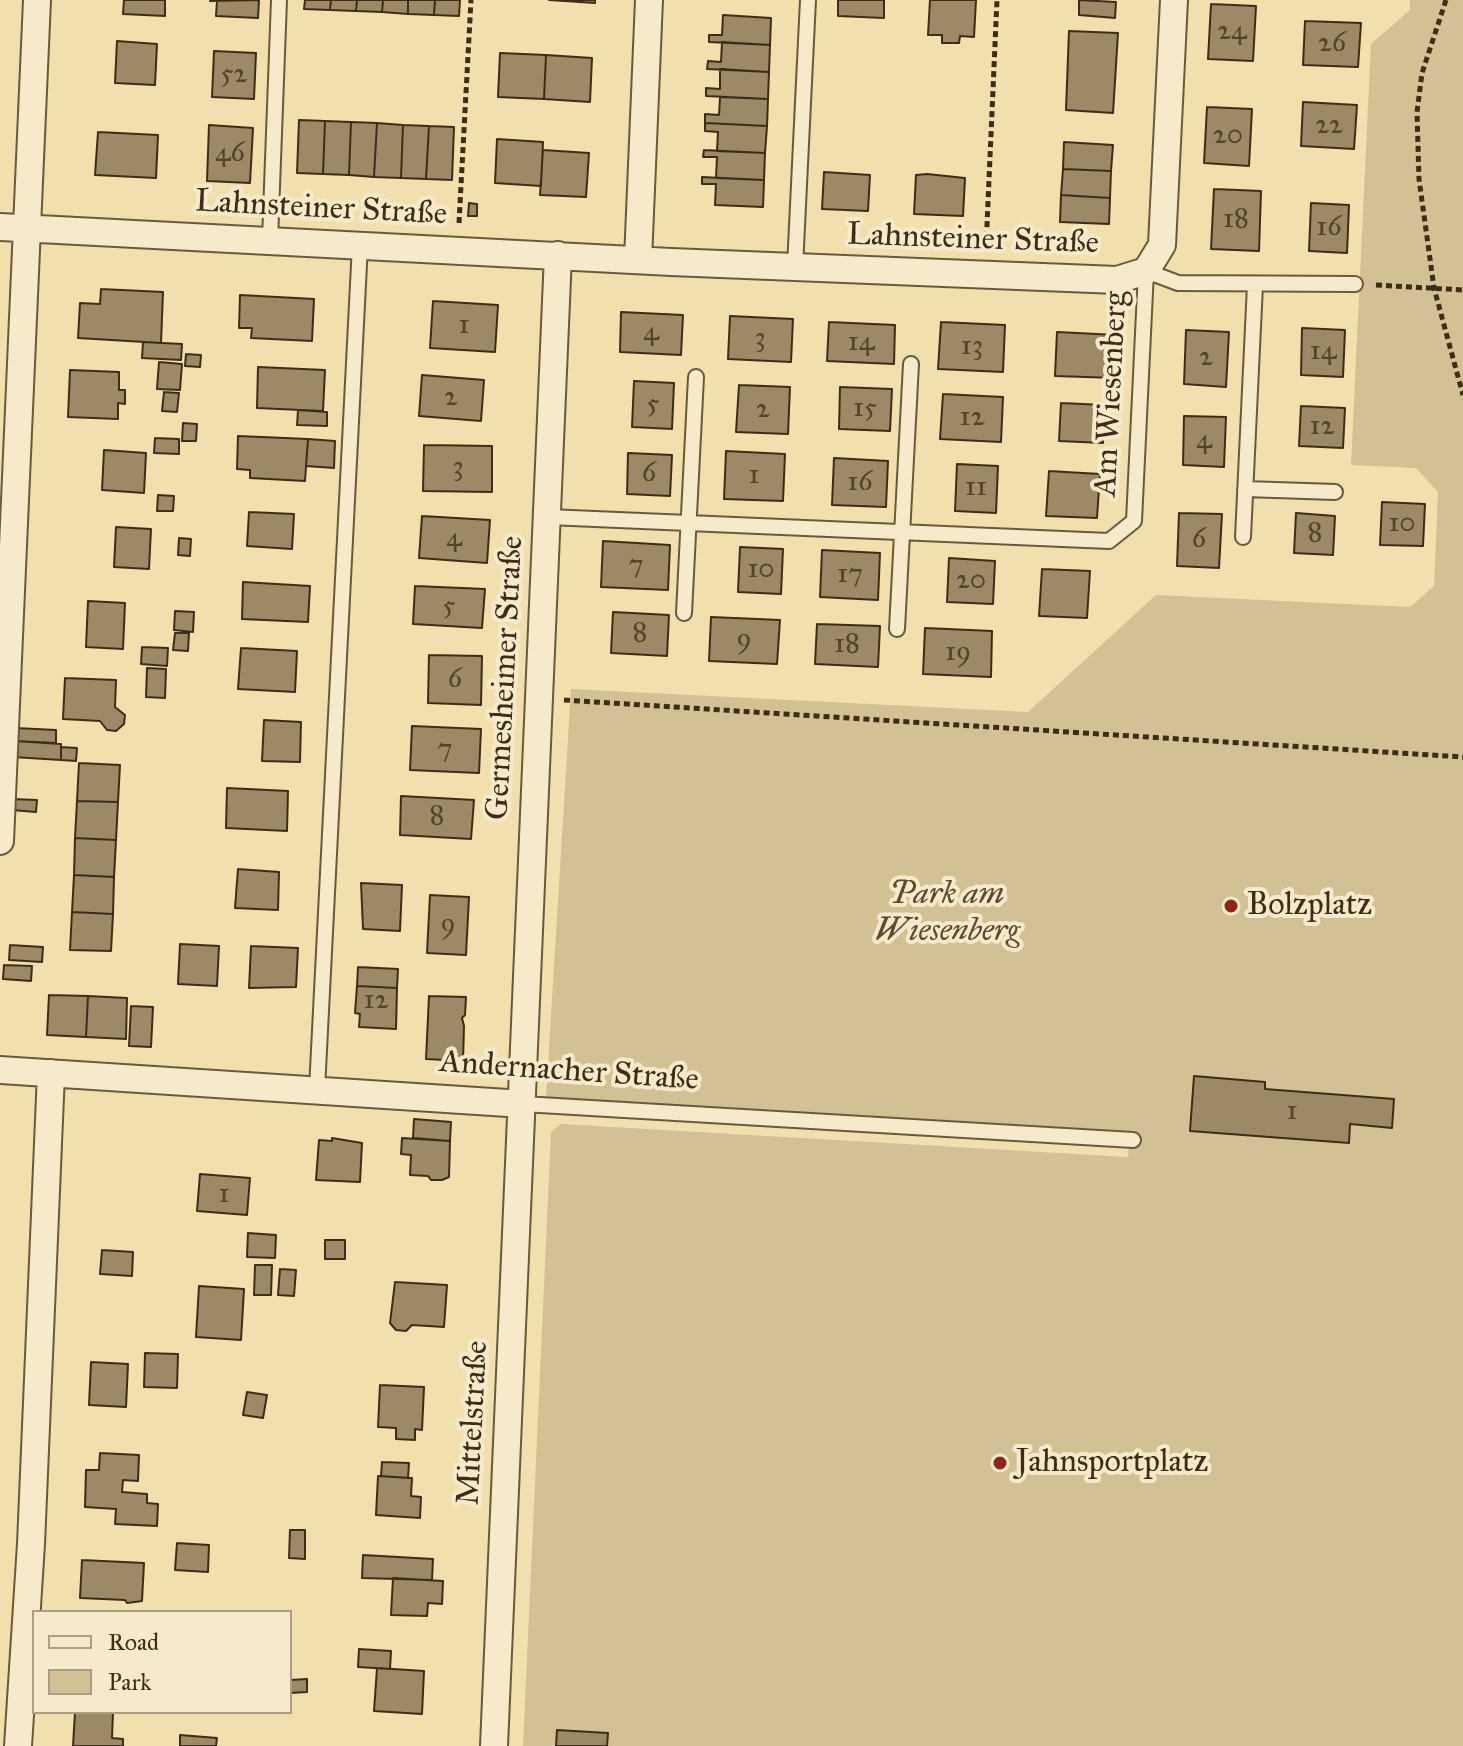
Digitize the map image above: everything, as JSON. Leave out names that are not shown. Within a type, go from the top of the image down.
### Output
[{"type":"street","points":[[0,841],[37,0]]},
{"type":"street","points":[[638,260],[649,0]]},
{"type":"street","points":[[1146,271],[1162,245],[1174,0]]},
{"type":"street","name":"Lahnsteiner Straße","points":[[0,227],[638,260],[1117,280],[1146,271]]},
{"type":"street","name":"Germesheimer Straße","points":[[523,1104],[558,255]]},
{"type":"street","name":"Andernacher Straße","points":[[0,1070],[523,1104]]},
{"type":"street","points":[[18,1746],[31,1544],[51,1073]]},
{"type":"street","name":"Mittelstraße","points":[[494,1746],[523,1104]]},
{"type":"lane","points":[[270,240],[279,0]]},
{"type":"lane","points":[[795,267],[808,0]]},
{"type":"lane","points":[[317,1089],[360,245]]},
{"type":"lane","points":[[1146,271],[1178,283],[1355,284]]},
{"type":"lane","name":"Am Wiesenberg","points":[[548,517],[1109,541],[1134,521],[1146,271]]},
{"type":"lane","points":[[1243,537],[1255,285]]},
{"type":"lane","points":[[897,629],[911,364]]},
{"type":"lane","points":[[684,613],[696,377]]},
{"type":"lane","points":[[1245,489],[1335,492]]},
{"type":"lane","name":"Andernacher Straße","points":[[523,1104],[1133,1140]]},
{"type":"path","points":[[458,250],[471,0]]},
{"type":"path","points":[[986,245],[997,0]]},
{"type":"path","points":[[1446,0],[1422,73],[1417,112],[1419,179],[1434,288],[1463,395]]},
{"type":"path","points":[[1355,284],[1463,290]]},
{"type":"path","points":[[539,699],[1463,757]]},
{"type":"green space","name":"Park am Wiesenberg","points":[[1410,0],[1463,0],[1463,1746],[523,1746],[551,1132],[561,1124],[1128,1157],[1130,1131],[546,1097],[571,689],[1028,712],[1156,595],[1410,607],[1434,586],[1438,492],[1416,468],[1351,465],[1371,44],[1410,10]]},
{"type":"building","points":[[124,0],[165,0],[165,16],[123,14]]},
{"type":"building","points":[[259,0],[258,18],[216,16],[217,1],[210,1]]},
{"type":"building","points":[[305,0],[331,0],[330,10],[304,9]]},
{"type":"building","points":[[331,0],[357,0],[356,11],[330,10]]},
{"type":"building","points":[[357,0],[383,0],[382,12],[356,11]]},
{"type":"building","points":[[383,0],[408,0],[408,14],[382,12]]},
{"type":"building","points":[[408,0],[435,0],[434,15],[408,14]]},
{"type":"building","points":[[435,0],[460,0],[459,16],[434,15]]},
{"type":"building","points":[[549,0],[595,0],[595,3]]},
{"type":"building","points":[[838,0],[884,0],[884,18],[838,16]]},
{"type":"building","points":[[930,0],[976,0],[974,37],[960,36],[959,43],[942,43],[942,35],[928,35]]},
{"type":"building","points":[[1079,0],[1116,2],[1115,18],[1079,15]]},
{"type":"building","points":[[1211,4],[1256,6],[1253,61],[1208,59]]},
{"type":"building","points":[[723,15],[771,18],[770,45],[709,42],[709,35],[722,35]]},
{"type":"building","points":[[1305,21],[1361,23],[1358,67],[1303,65]]},
{"type":"building","points":[[1069,31],[1118,33],[1113,113],[1066,110]]},
{"type":"building","points":[[117,41],[157,44],[155,85],[115,83]]},
{"type":"building","points":[[722,42],[770,45],[769,72],[707,69],[708,61],[721,62]]},
{"type":"building","points":[[214,51],[256,53],[254,99],[212,97]]},
{"type":"building","points":[[500,53],[546,55],[544,99],[498,97]]},
{"type":"building","points":[[546,55],[592,58],[590,102],[544,99]]},
{"type":"building","points":[[720,69],[769,72],[768,99],[706,96],[706,88],[720,89]]},
{"type":"building","points":[[720,97],[768,99],[767,126],[705,123],[705,114],[719,115]]},
{"type":"building","points":[[1303,102],[1357,105],[1354,149],[1301,146]]},
{"type":"building","points":[[1207,107],[1252,109],[1249,166],[1204,163]]},
{"type":"building","points":[[299,120],[325,121],[323,174],[297,173]]},
{"type":"building","points":[[325,121],[351,122],[349,175],[323,174]]},
{"type":"building","points":[[351,122],[377,123],[374,177],[349,175]]},
{"type":"building","points":[[377,123],[403,125],[401,178],[374,177]]},
{"type":"building","points":[[705,123],[767,126],[765,153],[717,151],[718,132],[705,131]]},
{"type":"building","points":[[209,125],[253,128],[250,183],[207,181]]},
{"type":"building","points":[[403,125],[429,126],[426,179],[401,178]]},
{"type":"building","points":[[429,126],[454,127],[452,180],[426,179]]},
{"type":"building","points":[[98,132],[158,135],[156,178],[95,175]]},
{"type":"building","points":[[497,139],[543,142],[541,186],[495,183]]},
{"type":"building","points":[[1064,142],[1113,145],[1111,171],[1063,169]]},
{"type":"building","points":[[543,150],[589,153],[586,197],[540,195]]},
{"type":"building","points":[[704,150],[765,153],[764,180],[716,178],[717,157],[703,157]]},
{"type":"building","points":[[1063,169],[1111,171],[1110,198],[1061,195]]},
{"type":"building","points":[[824,172],[870,175],[868,211],[822,209]]},
{"type":"building","points":[[916,175],[965,178],[963,216],[914,214]]},
{"type":"building","points":[[702,177],[764,180],[763,207],[715,205],[716,184],[702,184]]},
{"type":"building","points":[[1214,189],[1261,191],[1259,251],[1211,249]]},
{"type":"building","points":[[1061,195],[1110,198],[1109,224],[1060,222]]},
{"type":"building","points":[[469,203],[477,204],[477,216],[468,216]]},
{"type":"building","points":[[1311,203],[1349,205],[1347,253],[1309,251]]},
{"type":"building","points":[[101,289],[163,292],[161,343],[78,338],[80,303],[100,304]]},
{"type":"building","points":[[240,295],[314,299],[312,341],[251,338],[252,328],[239,328]]},
{"type":"building","points":[[433,301],[498,305],[495,352],[430,348]]},
{"type":"building","points":[[621,312],[683,315],[681,355],[620,352]]},
{"type":"building","points":[[730,316],[793,319],[791,362],[728,359]]},
{"type":"building","points":[[829,322],[895,325],[894,364],[827,361]]},
{"type":"building","points":[[941,322],[1005,325],[1003,372],[938,369]]},
{"type":"building","points":[[1302,328],[1345,330],[1343,377],[1301,375]]},
{"type":"building","points":[[1186,330],[1229,332],[1226,387],[1184,384]]},
{"type":"building","points":[[1057,332],[1117,335],[1115,378],[1055,376]]},
{"type":"building","points":[[143,342],[182,344],[181,360],[142,358]]},
{"type":"building","points":[[186,354],[201,355],[200,367],[185,366]]},
{"type":"building","points":[[159,362],[182,364],[180,390],[157,389]]},
{"type":"building","points":[[258,367],[325,370],[323,411],[257,408]]},
{"type":"building","points":[[70,370],[119,372],[119,390],[125,390],[125,404],[118,403],[118,419],[68,417]]},
{"type":"building","points":[[422,375],[484,380],[481,421],[419,416]]},
{"type":"building","points":[[634,381],[674,383],[672,429],[632,427]]},
{"type":"building","points":[[739,385],[790,387],[788,434],[736,432]]},
{"type":"building","points":[[840,387],[892,389],[890,431],[839,429]]},
{"type":"building","points":[[164,392],[179,393],[177,412],[162,411]]},
{"type":"building","points":[[943,394],[1003,397],[1001,442],[940,439]]},
{"type":"building","points":[[1061,403],[1104,405],[1103,443],[1059,441]]},
{"type":"building","points":[[1301,406],[1345,408],[1343,448],[1299,446]]},
{"type":"building","points":[[298,410],[327,412],[327,426],[297,425]]},
{"type":"building","points":[[1184,416],[1226,417],[1224,467],[1183,465]]},
{"type":"building","points":[[183,423],[197,424],[196,441],[182,441]]},
{"type":"building","points":[[238,436],[308,439],[305,481],[250,478],[250,470],[237,469]]},
{"type":"building","points":[[155,438],[179,439],[179,454],[154,453]]},
{"type":"building","points":[[308,439],[335,441],[334,468],[306,466]]},
{"type":"building","points":[[424,445],[492,446],[492,492],[423,491]]},
{"type":"building","points":[[104,450],[146,453],[144,493],[102,490]]},
{"type":"building","points":[[726,451],[785,454],[783,501],[724,499]]},
{"type":"building","points":[[628,453],[672,455],[670,496],[627,494]]},
{"type":"building","points":[[834,458],[888,461],[886,507],[832,505]]},
{"type":"building","points":[[957,464],[998,466],[996,513],[955,511]]},
{"type":"building","points":[[1049,471],[1100,474],[1097,518],[1046,516]]},
{"type":"building","points":[[158,495],[174,496],[173,511],[157,511]]},
{"type":"building","points":[[1382,502],[1425,504],[1423,546],[1380,545]]},
{"type":"building","points":[[249,512],[294,514],[292,549],[247,546]]},
{"type":"building","points":[[1179,513],[1222,514],[1219,568],[1177,566]]},
{"type":"building","points":[[1296,513],[1335,516],[1333,555],[1294,553]]},
{"type":"building","points":[[422,516],[490,520],[487,563],[419,558]]},
{"type":"building","points":[[116,527],[151,529],[149,569],[114,567]]},
{"type":"building","points":[[179,538],[191,539],[190,556],[178,555]]},
{"type":"building","points":[[603,541],[670,545],[668,590],[601,587]]},
{"type":"building","points":[[740,547],[783,549],[781,594],[738,592]]},
{"type":"building","points":[[822,550],[880,553],[878,600],[820,597]]},
{"type":"building","points":[[949,558],[995,561],[993,604],[947,602]]},
{"type":"building","points":[[1042,569],[1090,571],[1087,618],[1039,616]]},
{"type":"building","points":[[243,582],[310,586],[308,622],[242,619]]},
{"type":"building","points":[[415,586],[485,589],[482,628],[413,624]]},
{"type":"building","points":[[88,601],[125,603],[123,649],[86,647]]},
{"type":"building","points":[[175,611],[194,612],[193,632],[174,630]]},
{"type":"building","points":[[613,612],[669,615],[667,656],[611,653]]},
{"type":"building","points":[[711,617],[780,620],[777,664],[709,661]]},
{"type":"building","points":[[817,624],[880,626],[878,667],[815,664]]},
{"type":"building","points":[[925,628],[992,631],[991,677],[923,674]]},
{"type":"building","points":[[175,633],[189,633],[188,651],[173,650]]},
{"type":"building","points":[[142,647],[168,648],[167,666],[141,664]]},
{"type":"building","points":[[241,648],[297,651],[295,692],[238,689]]},
{"type":"building","points":[[429,655],[482,656],[481,705],[428,703]]},
{"type":"building","points":[[147,668],[166,669],[165,698],[146,697]]},
{"type":"building","points":[[65,678],[116,680],[115,707],[125,715],[124,724],[116,731],[107,730],[100,721],[63,719]]},
{"type":"building","points":[[264,720],[301,722],[300,762],[262,761]]},
{"type":"building","points":[[412,726],[481,729],[479,773],[410,770]]},
{"type":"building","points":[[15,728],[56,730],[56,743],[15,741]]},
{"type":"building","points":[[15,741],[61,744],[61,760],[13,757]]},
{"type":"building","points":[[61,747],[77,748],[76,761],[61,760]]},
{"type":"building","points":[[79,763],[120,765],[118,802],[77,801]]},
{"type":"building","points":[[227,788],[288,791],[287,831],[226,828]]},
{"type":"building","points":[[401,796],[474,800],[471,839],[400,835]]},
{"type":"building","points":[[12,799],[37,800],[36,812],[12,810]]},
{"type":"building","points":[[77,801],[118,802],[116,840],[75,838]]},
{"type":"building","points":[[75,838],[116,840],[114,877],[74,875]]},
{"type":"building","points":[[238,869],[279,872],[278,910],[235,908]]},
{"type":"building","points":[[74,875],[114,877],[113,914],[72,912]]},
{"type":"building","points":[[361,883],[402,885],[400,931],[363,929]]},
{"type":"building","points":[[430,895],[469,897],[466,955],[427,953]]},
{"type":"building","points":[[72,912],[113,914],[111,951],[70,950]]},
{"type":"building","points":[[180,944],[219,946],[217,986],[178,984]]},
{"type":"building","points":[[10,945],[43,947],[42,962],[9,960]]},
{"type":"building","points":[[251,946],[298,948],[296,987],[249,988]]},
{"type":"building","points":[[4,965],[32,966],[31,981],[3,979]]},
{"type":"building","points":[[358,967],[398,969],[397,988],[357,986]]},
{"type":"building","points":[[357,986],[397,988],[396,1029],[359,1027],[360,1014],[355,1013]]},
{"type":"building","points":[[49,995],[88,996],[86,1037],[47,1035]]},
{"type":"building","points":[[88,996],[127,998],[126,1039],[86,1037]]},
{"type":"building","points":[[429,996],[466,997],[462,1018],[463,1061],[426,1059]]},
{"type":"building","points":[[131,1006],[153,1007],[151,1047],[129,1046]]},
{"type":"building","points":[[1194,1076],[1265,1082],[1265,1089],[1394,1099],[1392,1128],[1350,1124],[1349,1143],[1190,1131]]},
{"type":"building","points":[[414,1119],[451,1122],[450,1141],[413,1138]]},
{"type":"building","points":[[332,1138],[362,1143],[360,1182],[316,1180],[319,1140],[332,1141]]},
{"type":"building","points":[[402,1138],[450,1141],[449,1177],[431,1180],[428,1176],[410,1175],[411,1155],[401,1154]]},
{"type":"building","points":[[200,1174],[250,1178],[247,1215],[197,1211]]},
{"type":"building","points":[[248,1233],[276,1235],[275,1258],[247,1257]]},
{"type":"building","points":[[325,1240],[345,1240],[345,1259],[325,1259]]},
{"type":"building","points":[[102,1250],[133,1252],[132,1276],[100,1274]]},
{"type":"building","points":[[255,1265],[272,1265],[271,1295],[254,1295]]},
{"type":"building","points":[[280,1269],[296,1270],[294,1296],[278,1295]]},
{"type":"building","points":[[395,1282],[447,1285],[444,1327],[412,1325],[406,1331],[396,1330],[390,1323]]},
{"type":"building","points":[[199,1286],[244,1289],[241,1340],[196,1337]]},
{"type":"building","points":[[145,1353],[178,1354],[177,1388],[144,1387]]},
{"type":"building","points":[[91,1362],[128,1364],[126,1407],[89,1405]]},
{"type":"building","points":[[380,1385],[424,1387],[422,1430],[415,1429],[415,1440],[396,1439],[396,1428],[378,1427]]},
{"type":"building","points":[[247,1392],[267,1395],[263,1418],[243,1415]]},
{"type":"building","points":[[100,1453],[139,1455],[138,1481],[123,1480],[122,1492],[147,1494],[147,1503],[158,1504],[157,1526],[115,1524],[116,1509],[85,1507],[86,1470],[99,1470]]},
{"type":"building","points":[[382,1462],[409,1463],[408,1478],[381,1476]]},
{"type":"building","points":[[378,1476],[412,1478],[411,1496],[421,1497],[420,1518],[376,1515]]},
{"type":"building","points":[[290,1530],[305,1530],[305,1559],[289,1558]]},
{"type":"building","points":[[177,1543],[209,1545],[208,1572],[175,1570]]},
{"type":"building","points":[[363,1555],[433,1559],[432,1580],[362,1578]]},
{"type":"building","points":[[82,1560],[144,1563],[142,1601],[127,1603],[125,1600],[80,1598]]},
{"type":"building","points":[[393,1578],[443,1581],[442,1604],[428,1603],[427,1616],[391,1615]]},
{"type":"building","points":[[359,1649],[391,1651],[390,1669],[358,1667]]},
{"type":"building","points":[[377,1668],[424,1671],[422,1714],[374,1711]]},
{"type":"building","points":[[307,1679],[307,1692],[292,1693],[292,1680]]},
{"type":"building","points":[[75,1714],[113,1714],[112,1738],[123,1739],[123,1746],[73,1746]]},
{"type":"building","points":[[557,1730],[608,1733],[607,1746],[556,1746]]},
{"type":"building","points":[[180,1735],[217,1738],[216,1746],[180,1746]]},
{"type":"place","name":"Bolzplatz","points":[[1231,906]]},
{"type":"place","name":"Jahnsportplatz","points":[[1000,1463]]}]
